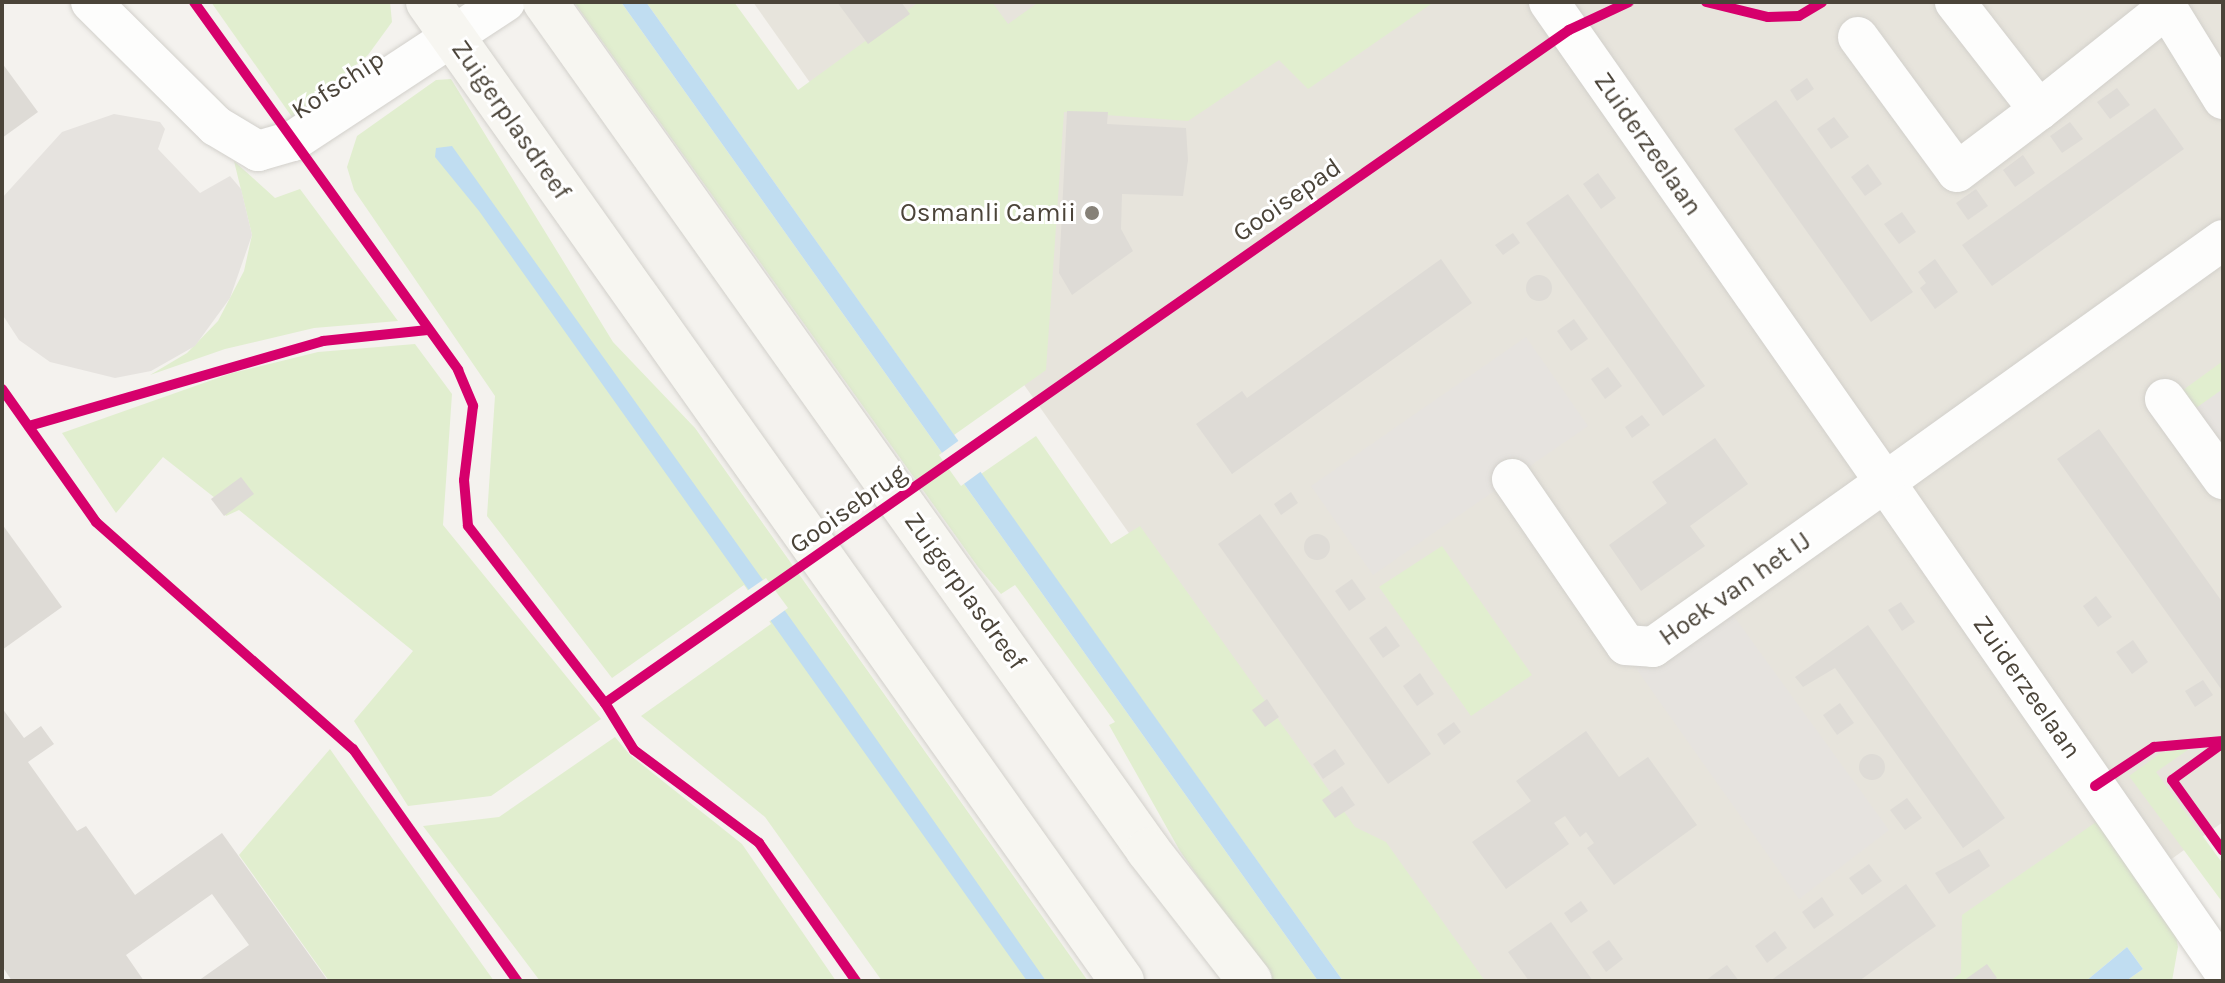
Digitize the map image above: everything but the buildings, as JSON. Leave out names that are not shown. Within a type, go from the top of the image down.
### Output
[{"type":"main road","name":"Zuigerplasdreef","points":[[428,2],[1122,981]]},
{"type":"main road","name":"Zuigerplasdreef","points":[[545,2],[1148,850],[1250,981]]},
{"type":"street","name":"Kofschip","points":[[91,2],[216,126],[258,151],[293,141],[505,2]]},
{"type":"street","name":"Zuiderzeelaan","points":[[1549,2],[2223,970]]},
{"type":"street","points":[[1955,2],[2039,110]]},
{"type":"street","points":[[1858,37],[1957,172],[2167,8],[2223,99]]},
{"type":"street","points":[[1885,482],[2223,240]]},
{"type":"street","points":[[2165,399],[2223,479]]},
{"type":"street","name":"Hoek van het IJ","points":[[1512,479],[1626,645],[1653,647],[1885,482]]},
{"type":"shaded area","points":[[753,2],[2223,2],[2223,822],[2002,981],[1446,981]]},
{"type":"shaded area","points":[[114,114],[160,122],[165,129],[158,149],[200,193],[230,176],[241,189],[252,235],[230,298],[195,346],[151,371],[115,378],[50,362],[19,340],[2,314],[2,198],[62,132]]},
{"type":"shaded area","points":[[1526,337],[1588,426],[1373,575],[1311,486]]},
{"type":"shaded area","points":[[2223,389],[2223,456],[2192,411]]},
{"type":"shaded area","points":[[1725,604],[1889,830],[1799,899],[1633,664]]},
{"type":"green space","points":[[211,2],[390,2],[392,22],[368,55],[292,117]]},
{"type":"green space","points":[[574,2],[621,2],[1318,981],[1271,981],[1180,851],[1109,725],[1115,722],[1015,585],[1001,594],[978,567]]},
{"type":"green space","points":[[646,2],[734,2],[798,90],[919,2],[992,2],[1008,24],[1039,2],[1434,2],[1308,89],[1279,60],[1188,121],[1064,112],[1046,370],[954,435]]},
{"type":"green space","points":[[451,79],[613,342],[695,428],[1088,981],[882,981],[765,817],[641,716],[771,624],[744,585],[612,678],[487,516],[495,396],[354,190],[347,167],[357,136],[436,80]]},
{"type":"green space","points":[[234,161],[275,198],[300,189],[398,321],[314,328],[225,349],[150,375],[187,353],[218,321],[244,271],[252,235]]},
{"type":"green space","points":[[415,344],[452,394],[443,525],[601,719],[491,796],[408,806],[354,721],[413,651],[239,510],[226,516],[215,498],[163,457],[116,513],[62,433],[232,373],[318,352]]},
{"type":"green space","points":[[2223,361],[2223,389],[2192,411],[2179,393]]},
{"type":"green space","points":[[1036,436],[1111,544],[1140,526],[1355,827],[1386,842],[1485,981],[1343,981],[981,474]]},
{"type":"green space","points":[[1442,546],[1532,675],[1471,716],[1379,587]]},
{"type":"green space","points":[[615,737],[630,755],[742,844],[836,981],[540,981],[423,826],[499,817]]},
{"type":"green space","points":[[2192,747],[2156,772],[2223,864],[2223,903],[2129,776],[2161,753]]},
{"type":"green space","points":[[330,749],[494,981],[329,981],[239,855]]},
{"type":"green space","points":[[2099,820],[2175,930],[2178,947],[2172,981],[2126,981],[2143,969],[2127,947],[2086,981],[1950,981],[1961,973],[1962,915]]},
{"type":"water","points":[[621,2],[646,2],[1343,981],[1318,981]]},
{"type":"water","points":[[452,146],[1046,981],[1027,981],[479,211],[435,157],[436,148]]},
{"type":"water","points":[[2127,947],[2143,969],[2126,981],[2086,981]]},
{"type":"pier","points":[[961,439],[983,470],[961,486],[939,455]]},
{"type":"pier","points":[[766,578],[788,608],[766,624],[744,593]]},
{"type":"cycle path","points":[[194,2],[458,370],[473,406],[464,480],[468,526],[605,703],[634,750],[759,843],[856,981]]},
{"type":"cycle path","name":"Gooisepad","points":[[605,703],[1569,30],[1629,2]]},
{"type":"cycle path","points":[[1706,2],[1768,17],[1799,16],[1822,2]]},
{"type":"cycle path","points":[[29,426],[323,341],[427,330]]},
{"type":"cycle path","points":[[2,389],[96,522],[353,749],[517,981]]},
{"type":"cycle path","points":[[2095,786],[2154,747],[2223,741]]},
{"type":"cycle path","points":[[2223,743],[2172,780],[2223,851]]},
{"type":"place","name":"Osmanli Camii","points":[[1092,213]]}]
